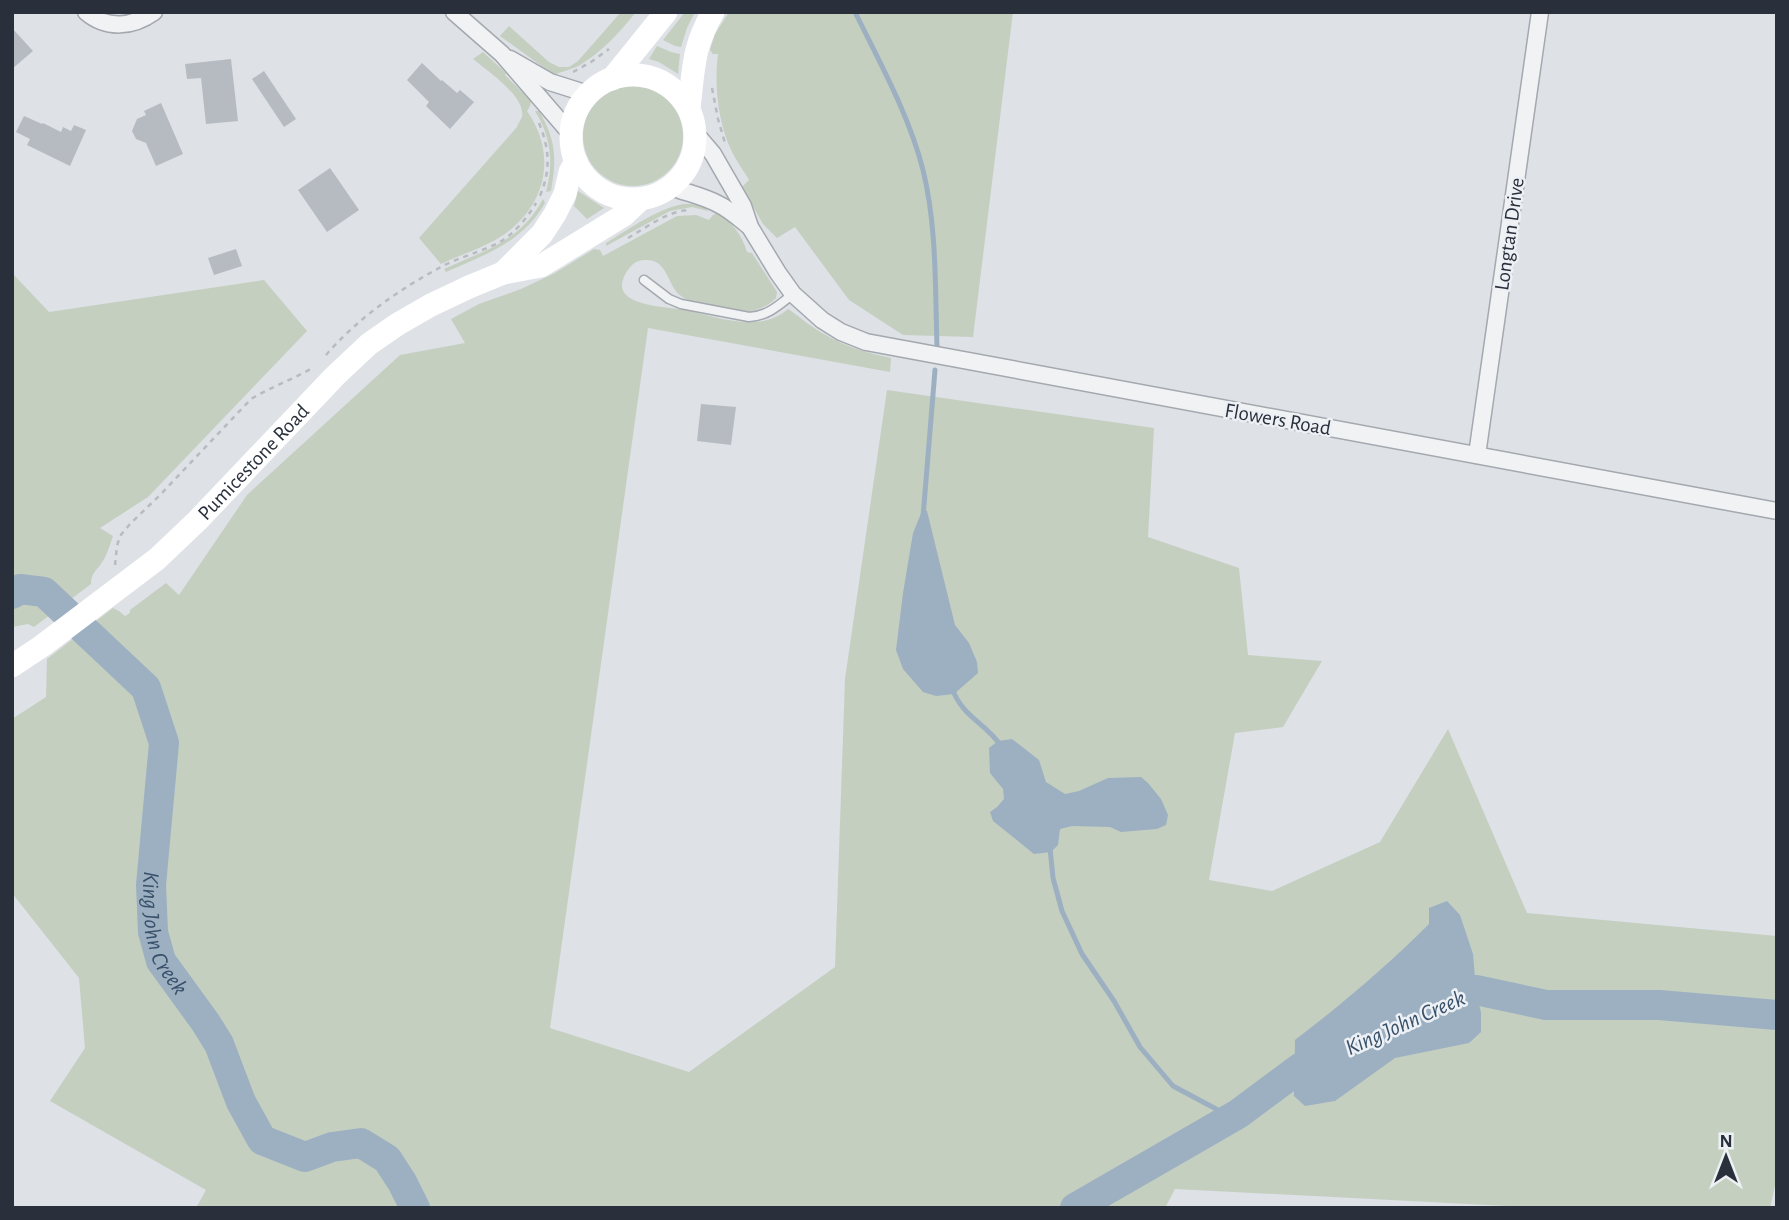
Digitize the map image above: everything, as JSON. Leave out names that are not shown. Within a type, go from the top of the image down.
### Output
[{"type":"main road","points":[[612,79],[666,12]]},
{"type":"main road","points":[[689,108],[692,67],[697,46],[713,12]]},
{"type":"main road","points":[[629,75],[648,77],[664,83],[678,94],[689,108],[696,134],[694,154],[685,172],[671,187],[657,195],[640,199],[621,198],[602,190],[586,178],[576,161],[571,134],[574,119],[588,94],[599,85],[629,75]]},
{"type":"main road","name":"Pumicestone Road","points":[[503,272],[542,234],[565,194],[570,172],[576,161]]},
{"type":"main road","name":"Pumicestone Road","points":[[12,666],[42,646],[112,583],[156,559],[197,521],[369,344],[431,305],[503,272],[541,265],[624,215],[640,199]]},
{"type":"street","points":[[86,12],[105,23],[116,25],[128,25],[155,12]]},
{"type":"street","points":[[454,12],[502,54],[571,134]]},
{"type":"street","name":"Longtan Drive","points":[[1478,455],[1540,12]]},
{"type":"street","points":[[502,54],[552,83],[588,94]]},
{"type":"street","name":"Flowers Road","points":[[696,134],[713,154],[743,206],[750,227],[793,294],[822,320],[841,332],[866,342],[1777,510]]},
{"type":"street","name":"Flowers Road","points":[[671,187],[722,205],[750,227]]},
{"type":"lane","points":[[644,280],[669,299],[681,304],[749,317],[759,317],[771,312],[793,294]]},
{"type":"path","points":[[552,83],[562,74],[571,73],[591,62],[615,42]]},
{"type":"path","points":[[712,86],[728,152]]},
{"type":"path","points":[[325,357],[338,341],[386,300],[441,267],[501,241],[524,222],[546,182],[548,166],[544,138],[531,111],[541,100]]},
{"type":"path","points":[[626,239],[663,218],[691,210]]},
{"type":"path","points":[[112,583],[120,536],[251,400],[267,389],[303,374],[318,364]]},
{"type":"green space","points":[[621,12],[636,12],[596,54],[580,65],[554,75],[500,36],[509,26],[549,62],[559,67],[569,67],[578,61]]},
{"type":"green space","points":[[685,12],[695,12],[681,47],[663,40]]},
{"type":"green space","points":[[729,12],[1013,12],[973,337],[903,335],[849,300],[795,227],[777,238],[763,224],[742,187],[749,180],[727,141],[718,104],[718,54],[713,54],[710,50],[715,34]]},
{"type":"green space","points":[[657,46],[680,54],[678,74],[649,59]]},
{"type":"green space","points":[[483,52],[531,101],[527,111],[542,144],[543,177],[530,208],[505,234],[441,264],[419,238],[517,127],[522,117],[522,109],[512,93],[473,59]]},
{"type":"green space","points":[[633,86],[661,94],[675,108],[683,136],[675,164],[661,178],[633,186],[605,178],[591,164],[583,136],[591,108],[605,94]]},
{"type":"green space","points":[[535,111],[539,111],[545,121],[554,150],[551,191],[546,192],[550,150],[545,130]]},
{"type":"green space","points":[[578,191],[604,208],[587,219],[574,206]]},
{"type":"green space","points":[[543,199],[545,203],[536,217],[514,238],[489,253],[446,272],[444,269],[487,250],[512,235],[534,214]]},
{"type":"green space","points":[[683,204],[706,207],[708,211],[692,207],[670,211],[606,246],[606,243],[643,220]]},
{"type":"green space","points":[[717,213],[736,230],[747,252],[752,253],[777,292],[772,302],[761,308],[742,312],[699,304],[676,292],[663,268],[646,260],[635,263],[628,269],[622,284],[624,292],[637,302],[738,322],[764,321],[777,317],[788,309],[840,343],[891,358],[890,372],[648,328],[550,1028],[689,1072],[835,967],[845,679],[887,390],[1154,428],[1148,537],[1239,568],[1248,655],[1322,661],[1283,727],[1235,733],[1209,880],[1272,891],[1380,842],[1448,729],[1527,913],[1777,936],[1777,1177],[1770,1208],[1548,1208],[1175,1189],[1165,1208],[196,1208],[206,1190],[50,1101],[85,1048],[79,978],[12,893],[12,719],[46,697],[47,659],[113,608],[125,616],[166,583],[179,595],[247,495],[400,355],[465,343],[451,319],[479,304],[555,273],[594,249],[600,250],[603,256],[677,216],[696,215],[709,220]]},
{"type":"green space","points":[[12,273],[49,312],[264,280],[307,331],[148,497],[100,528],[113,536],[91,584],[34,627],[28,624],[12,627]]},
{"type":"water","points":[[922,511],[927,511],[955,625],[969,643],[977,662],[978,673],[954,694],[936,696],[923,692],[903,669],[896,650],[913,533]]},
{"type":"water","points":[[1012,739],[1039,760],[1046,782],[1065,794],[1108,778],[1141,777],[1161,799],[1168,815],[1166,825],[1157,829],[1121,832],[1110,827],[1072,826],[1060,829],[1058,845],[1051,852],[1034,854],[993,821],[990,812],[1004,799],[1003,789],[990,773],[989,748],[998,741]]},
{"type":"water","points":[[1447,901],[1460,915],[1473,954],[1481,1032],[1469,1043],[1395,1058],[1335,1101],[1305,1106],[1294,1096],[1295,1040],[1364,984],[1429,924],[1429,908]]},
{"type":"building","points":[[12,28],[33,51],[12,69]]},
{"type":"building","points":[[231,59],[238,121],[206,124],[201,78],[187,79],[185,64]]},
{"type":"building","points":[[422,63],[457,93],[460,90],[474,102],[450,129],[426,106],[429,102],[407,80]]},
{"type":"building","points":[[264,71],[296,119],[284,127],[252,79]]},
{"type":"building","points":[[161,103],[183,154],[156,166],[146,143],[136,139],[132,131],[137,119],[146,115],[144,111]]},
{"type":"building","points":[[24,116],[61,132],[63,127],[71,131],[74,125],[86,130],[70,166],[27,145],[30,139],[16,132]]},
{"type":"building","points":[[330,168],[359,210],[327,232],[298,190]]},
{"type":"building","points":[[236,249],[242,266],[214,275],[208,258]]},
{"type":"building","points":[[701,404],[736,407],[731,445],[697,441]]},
{"type":"waterway","points":[[855,12],[902,109],[923,170],[933,235],[937,346]]},
{"type":"waterway","points":[[923,517],[935,370]]},
{"type":"waterway","name":"King John Creek","points":[[12,594],[20,589],[44,592],[146,688],[164,743],[151,885],[153,932],[161,961],[219,1044],[241,1102],[262,1140],[305,1157],[332,1147],[361,1143],[387,1159],[415,1208]]},
{"type":"waterway","points":[[952,688],[962,706],[1001,746]]},
{"type":"waterway","points":[[1050,848],[1053,878],[1062,911],[1082,954],[1114,1001],[1140,1047],[1173,1086],[1218,1110],[1238,1114]]},
{"type":"waterway","name":"King John Creek","points":[[1438,1007],[1476,990],[1546,1005],[1659,1005],[1777,1015]]},
{"type":"waterway","name":"King John Creek","points":[[1075,1208],[1238,1114],[1300,1068],[1329,1055]]}]
